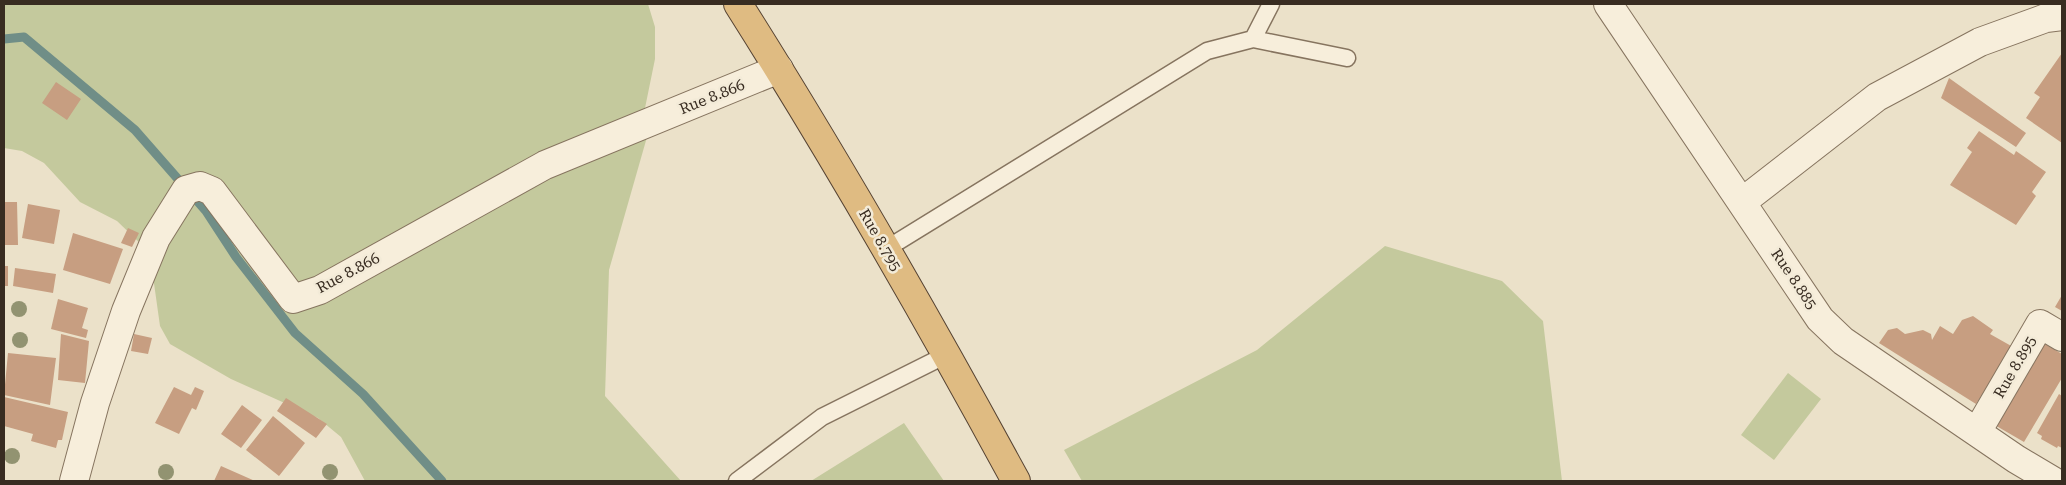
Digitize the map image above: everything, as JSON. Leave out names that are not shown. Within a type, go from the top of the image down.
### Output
[{"type":"highway","name":"Rue 8.795","points":[[738,4],[886,249],[1016,481]]},
{"type":"street","name":"Rue 8.885","points":[[1608,4],[1820,319],[1843,342],[1976,432],[2053,481]]},
{"type":"street","points":[[1742,202],[1877,96],[1980,42],[2046,18],[2062,16]]},
{"type":"street","name":"Rue 8.866","points":[[74,481],[95,403],[126,311],[156,238],[186,190],[200,186],[212,191],[293,299],[320,290],[546,165],[779,69]]},
{"type":"street","name":"Rue 8.895","points":[[1976,432],[2040,324],[2062,337]]},
{"type":"lane","points":[[1253,39],[1271,4]]},
{"type":"lane","points":[[886,249],[1206,50],[1253,39],[1347,58]]},
{"type":"lane","points":[[737,481],[822,417],[946,355]]},
{"type":"green space","points":[[4,4],[648,4],[655,27],[655,59],[645,108],[649,130],[609,270],[605,396],[681,481],[365,481],[341,437],[318,418],[231,379],[170,344],[160,326],[151,262],[145,248],[117,221],[80,202],[44,163],[22,151],[4,148]]},
{"type":"green space","points":[[1385,246],[1502,281],[1543,321],[1562,481],[1082,481],[1064,450],[1257,350]]},
{"type":"green space","points":[[1788,373],[1821,399],[1774,460],[1741,435]]},
{"type":"green space","points":[[904,423],[944,481],[811,481]]},
{"type":"building","points":[[2062,53],[2062,143],[2026,118],[2040,97],[2034,93]]},
{"type":"building","points":[[1949,78],[2026,133],[2016,147],[1941,98]]},
{"type":"building","points":[[56,82],[81,99],[67,120],[42,103]]},
{"type":"building","points":[[1979,131],[2014,155],[2016,151],[2046,172],[2032,192],[2036,196],[2016,225],[1950,185],[1972,152],[1967,148]]},
{"type":"building","points":[[4,202],[17,202],[18,245],[4,245]]},
{"type":"building","points":[[28,204],[60,210],[54,244],[22,238]]},
{"type":"building","points":[[128,228],[139,233],[132,247],[121,243]]},
{"type":"building","points":[[73,233],[123,249],[110,284],[63,270]]},
{"type":"building","points":[[4,266],[8,266],[8,286],[4,286]]},
{"type":"building","points":[[15,268],[56,274],[53,293],[13,286]]},
{"type":"building","points":[[2062,295],[2062,311],[2055,307]]},
{"type":"building","points":[[58,299],[88,308],[82,328],[88,330],[86,338],[51,329]]},
{"type":"building","points":[[1973,316],[1993,330],[1990,334],[2013,347],[1976,404],[1879,343],[1888,330],[1897,328],[1905,334],[1923,330],[1931,334],[1932,340],[1940,326],[1953,334],[1962,320]]},
{"type":"building","points":[[61,334],[89,341],[85,383],[58,380]]},
{"type":"building","points":[[134,334],[152,338],[148,354],[131,351]]},
{"type":"building","points":[[2043,343],[2062,354],[2062,378],[2024,442],[1993,424]]},
{"type":"building","points":[[8,353],[56,358],[50,405],[4,395]]},
{"type":"building","points":[[174,387],[191,395],[195,387],[204,391],[196,410],[192,408],[179,434],[155,423]]},
{"type":"building","points":[[2059,394],[2062,396],[2062,448],[2058,446],[2057,448],[2041,439],[2042,436],[2037,433]]},
{"type":"building","points":[[4,397],[68,412],[62,440],[58,440],[56,448],[31,441],[33,434],[4,426]]},
{"type":"building","points":[[286,398],[327,424],[316,438],[277,411]]},
{"type":"building","points":[[242,405],[262,420],[241,448],[221,434]]},
{"type":"building","points":[[273,416],[305,443],[279,476],[246,450]]},
{"type":"building","points":[[221,466],[255,481],[214,481]]},
{"type":"waterway","points":[[4,39],[24,37],[135,130],[206,211],[236,257],[295,333],[363,394],[442,481]]}]
